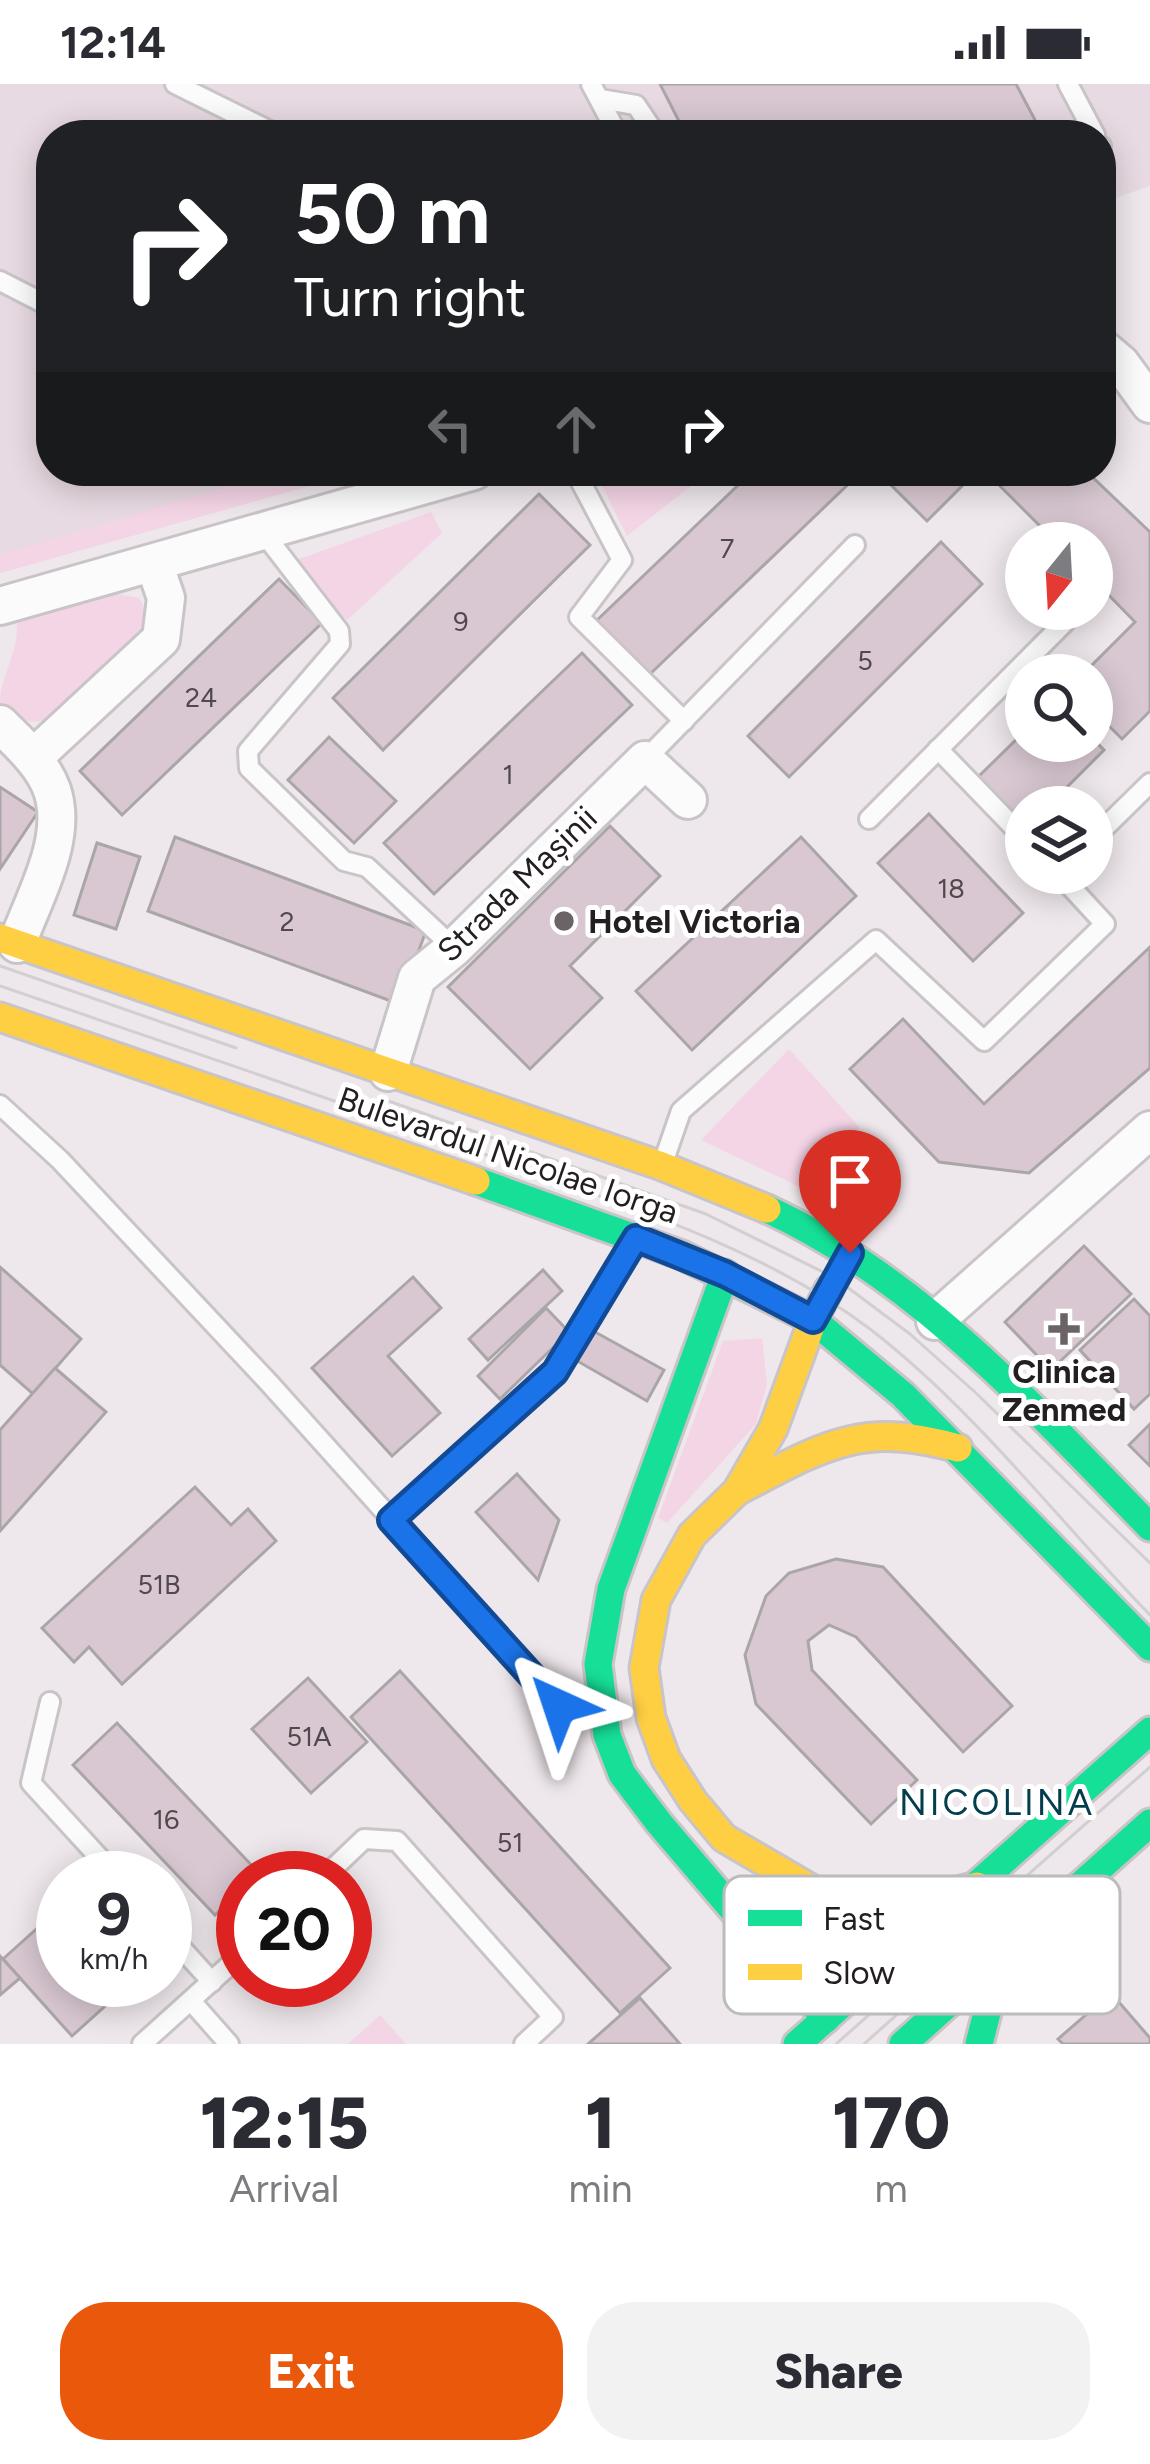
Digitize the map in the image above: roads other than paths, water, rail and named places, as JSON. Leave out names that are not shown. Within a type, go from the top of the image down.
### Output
[{"type":"main road","name":"Bulevardul Nicolae Iorga","points":[[8,941],[662,1166],[758,1204],[850,1253],[935,1321],[1058,1433],[1150,1527]]},
{"type":"main road","name":"Bulevardul Nicolae Iorga","points":[[0,1017],[636,1238],[725,1274],[813,1320],[959,1448],[1150,1647]]},
{"type":"main road","points":[[789,1876],[724,1838],[693,1802],[666,1760],[656,1734],[644,1668],[656,1600],[692,1535],[737,1491],[773,1429],[813,1320],[850,1253]]},
{"type":"main road","points":[[724,1899],[622,1774],[607,1735],[598,1664],[610,1589],[725,1274]]},
{"type":"main road","points":[[737,1491],[832,1443],[883,1431],[924,1436],[959,1448]]},
{"type":"main road","points":[[988,1876],[1150,1731]]},
{"type":"main road","points":[[1091,1876],[1150,1823]]},
{"type":"main road","points":[[822,2014],[826,2019]]},
{"type":"main road","points":[[797,2044],[832,2014]]},
{"type":"main road","points":[[903,2044],[937,2014]]},
{"type":"main road","points":[[979,2044],[987,2014]]},
{"type":"street","points":[[1116,360],[1150,404]]},
{"type":"street","points":[[0,606],[421,486]]},
{"type":"street","points":[[33,758],[161,639],[166,598],[154,563]]},
{"type":"street","points":[[0,724],[33,758],[52,788],[56,837],[8,941]]},
{"type":"street","points":[[645,760],[688,800]]},
{"type":"street","name":"Strada Mașinii","points":[[388,1072],[417,978],[454,948],[645,760]]},
{"type":"street","points":[[935,1321],[1146,1141]]},
{"type":"lane","points":[[176,84],[248,120]]},
{"type":"lane","points":[[1068,84],[1087,120]]},
{"type":"lane","points":[[596,92],[611,120]]},
{"type":"lane","points":[[596,92],[636,105],[646,120]]},
{"type":"lane","points":[[0,281],[36,299]]},
{"type":"lane","points":[[583,486],[622,560],[579,617],[685,721]]},
{"type":"lane","points":[[262,531],[339,631],[340,644],[248,751],[249,768],[344,861],[367,867],[454,948]]},
{"type":"lane","points":[[645,760],[855,545]]},
{"type":"lane","points":[[869,819],[1057,630]]},
{"type":"lane","points":[[938,749],[1005,818]]},
{"type":"lane","points":[[1113,819],[1150,783]]},
{"type":"lane","points":[[662,1166],[681,1112],[876,940],[984,1041],[1106,924],[1078,894]]},
{"type":"lane","points":[[0,1105],[60,1160],[559,1706]]},
{"type":"lane","points":[[391,1520],[555,1372],[636,1238]]},
{"type":"lane","points":[[50,1702],[31,1783],[93,1851]]},
{"type":"lane","points":[[352,1851],[364,1840],[397,1841],[553,2018],[524,2044]]},
{"type":"lane","points":[[192,1960],[212,1982]]},
{"type":"lane","points":[[192,2000],[216,1978]]},
{"type":"lane","points":[[192,2002],[229,2044]]},
{"type":"lane","points":[[142,2044],[184,2007]]},
{"type":"tram line","points":[[0,966],[236,1048]]},
{"type":"tram line","points":[[0,986],[615,1202],[704,1236],[790,1277],[870,1329],[945,1394],[1150,1615]]},
{"type":"tram line","points":[[383,1099],[706,1214],[835,1278],[910,1334],[976,1393],[1150,1563]]},
{"type":"tram line","points":[[1026,1876],[1150,1767]]},
{"type":"tram line","points":[[836,2044],[870,2014]]},
{"type":"tram line","points":[[864,2044],[898,2014]]},
{"type":"place","name":"Hotel Victoria","points":[[564,921]]},
{"type":"place","name":"Clinica Zenmed","points":[[1064,1329]]},
{"type":"district","name":"NICOLINA","points":[[997,1802]]}]
